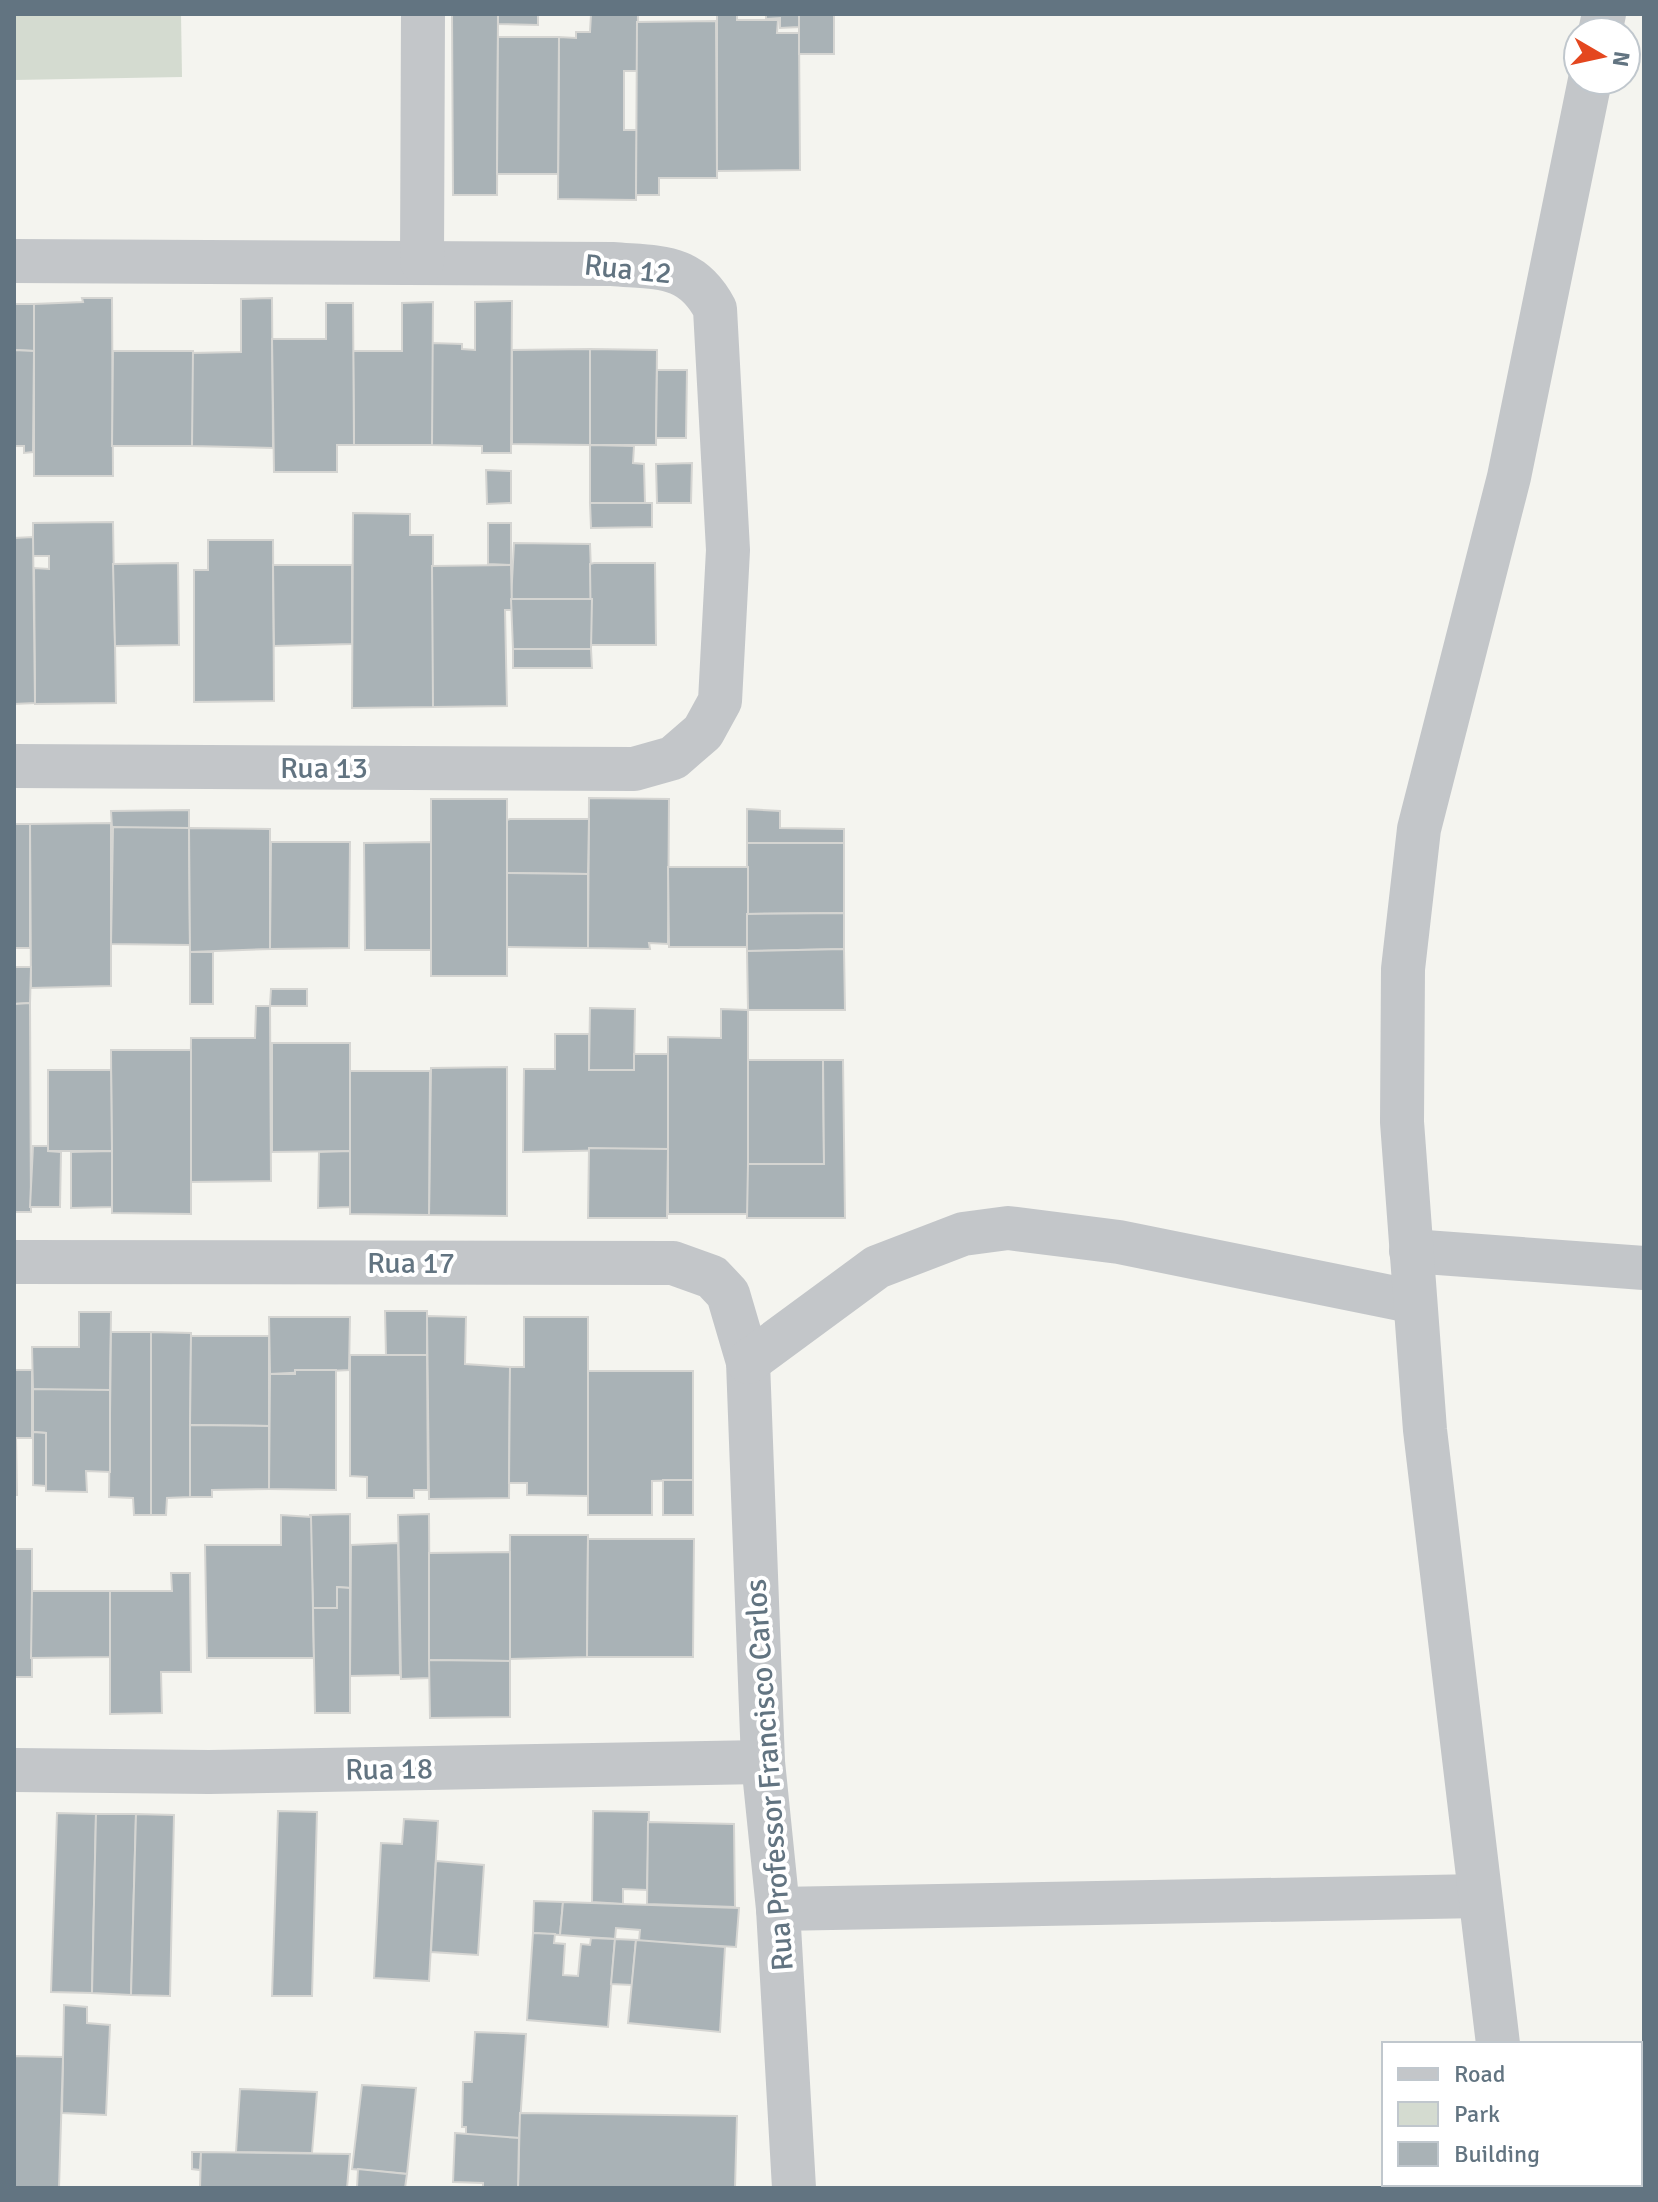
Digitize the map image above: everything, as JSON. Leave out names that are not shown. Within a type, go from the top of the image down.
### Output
[{"type":"street","points":[[422,262],[423,14]]},
{"type":"street","points":[[1498,2042],[1425,1430],[1402,1122],[1403,969],[1419,829],[1509,477],[1587,96]]},
{"type":"street","name":"Rua 12","points":[[14,261],[612,264],[667,269],[697,282],[705,289],[715,309],[728,550],[720,701],[703,732],[673,758],[634,769]]},
{"type":"street","name":"Rua 13","points":[[14,766],[634,769]]},
{"type":"street","points":[[748,1362],[877,1267],[963,1234],[1008,1228],[1119,1242],[1415,1302]]},
{"type":"street","points":[[1411,1251],[1644,1268]]},
{"type":"street","name":"Rua 17","points":[[14,1262],[673,1263],[712,1277],[728,1294],[748,1362]]},
{"type":"street","name":"Rua Professor Francisco Carlos","points":[[748,1362],[763,1762],[778,1909],[794,2188]]},
{"type":"street","name":"Rua 18","points":[[14,1770],[209,1772],[763,1762]]},
{"type":"street","points":[[778,1909],[1480,1896]]},
{"type":"green space","points":[[14,14],[181,14],[182,77],[14,80]]},
{"type":"building","points":[[452,14],[498,14],[497,195],[453,195]]},
{"type":"building","points":[[498,14],[538,14],[538,25],[498,24]]},
{"type":"building","points":[[591,14],[638,14],[637,71],[624,71],[624,130],[637,130],[636,200],[558,199],[559,37],[576,38],[576,32],[590,32]]},
{"type":"building","points":[[717,14],[737,14],[737,20],[778,20],[777,33],[799,33],[800,170],[717,171]]},
{"type":"building","points":[[766,14],[799,14],[799,27],[780,28],[780,18],[766,19]]},
{"type":"building","points":[[799,14],[834,14],[834,54],[799,54]]},
{"type":"building","points":[[716,21],[717,178],[659,178],[659,195],[636,195],[637,22]]},
{"type":"building","points":[[498,37],[559,37],[558,174],[497,174]]},
{"type":"building","points":[[82,298],[112,298],[113,476],[34,476],[34,304],[83,302]]},
{"type":"building","points":[[272,298],[273,448],[192,446],[192,353],[241,352],[241,299]]},
{"type":"building","points":[[512,301],[511,453],[482,453],[482,446],[432,445],[432,343],[462,344],[462,349],[475,350],[475,302]]},
{"type":"building","points":[[433,302],[432,445],[354,445],[353,351],[402,351],[402,303]]},
{"type":"building","points":[[326,303],[353,303],[354,445],[337,445],[337,472],[274,472],[272,339],[326,339]]},
{"type":"building","points":[[14,304],[34,304],[34,351],[14,350]]},
{"type":"building","points":[[590,349],[590,445],[512,444],[512,350]]},
{"type":"building","points":[[590,349],[657,350],[656,445],[590,445]]},
{"type":"building","points":[[14,350],[34,351],[33,452],[24,453],[24,446],[14,446]]},
{"type":"building","points":[[113,351],[193,351],[192,446],[112,446]]},
{"type":"building","points":[[657,370],[687,370],[686,438],[656,438]]},
{"type":"building","points":[[590,445],[634,446],[633,463],[644,464],[645,503],[590,503]]},
{"type":"building","points":[[692,463],[691,503],[657,503],[656,464]]},
{"type":"building","points":[[486,470],[511,471],[511,503],[487,504]]},
{"type":"building","points":[[590,503],[652,503],[652,527],[591,528]]},
{"type":"building","points":[[353,513],[410,514],[410,535],[433,535],[433,707],[352,708]]},
{"type":"building","points":[[113,522],[116,703],[35,704],[34,568],[49,569],[49,556],[33,556],[33,523]]},
{"type":"building","points":[[488,523],[511,523],[511,565],[488,564]]},
{"type":"building","points":[[33,537],[35,703],[14,704],[14,538]]},
{"type":"building","points":[[208,540],[273,540],[274,701],[194,702],[194,570],[208,570]]},
{"type":"building","points":[[514,543],[590,544],[592,599],[511,599]]},
{"type":"building","points":[[178,563],[179,645],[115,646],[113,564]]},
{"type":"building","points":[[655,563],[656,645],[591,645],[590,564]]},
{"type":"building","points":[[273,565],[352,565],[352,644],[274,646]]},
{"type":"building","points":[[511,565],[512,610],[505,610],[507,706],[433,707],[432,566]]},
{"type":"building","points":[[511,599],[592,599],[591,649],[513,649]]},
{"type":"building","points":[[513,649],[591,649],[592,668],[513,668]]},
{"type":"building","points":[[589,798],[669,799],[668,944],[649,943],[650,949],[588,948]]},
{"type":"building","points":[[431,799],[507,799],[507,976],[431,976]]},
{"type":"building","points":[[747,809],[780,811],[780,828],[844,829],[844,843],[747,843]]},
{"type":"building","points":[[189,810],[189,828],[112,828],[111,811]]},
{"type":"building","points":[[589,819],[588,874],[507,873],[507,820]]},
{"type":"building","points":[[111,823],[111,986],[31,988],[30,824]]},
{"type":"building","points":[[14,824],[30,824],[30,948],[14,948]]},
{"type":"building","points":[[113,827],[189,828],[190,945],[111,944]]},
{"type":"building","points":[[189,828],[270,829],[270,949],[190,952]]},
{"type":"building","points":[[271,842],[350,842],[349,948],[270,949]]},
{"type":"building","points":[[431,842],[431,950],[365,950],[364,843]]},
{"type":"building","points":[[747,843],[844,843],[844,913],[747,914]]},
{"type":"building","points":[[668,867],[748,867],[748,947],[669,947]]},
{"type":"building","points":[[507,873],[588,874],[588,948],[507,947]]},
{"type":"building","points":[[844,913],[844,949],[747,951],[747,914]]},
{"type":"building","points":[[844,949],[845,1010],[748,1010],[747,951]]},
{"type":"building","points":[[190,952],[213,952],[213,1004],[190,1004]]},
{"type":"building","points":[[14,967],[31,967],[30,1003],[14,1004]]},
{"type":"building","points":[[271,989],[307,989],[307,1006],[270,1006]]},
{"type":"building","points":[[30,1003],[31,1212],[14,1212],[14,1004]]},
{"type":"building","points":[[256,1006],[270,1006],[271,1181],[190,1182],[191,1038],[255,1038]]},
{"type":"building","points":[[590,1008],[635,1009],[634,1070],[589,1070]]},
{"type":"building","points":[[721,1009],[748,1010],[748,1214],[668,1214],[668,1037],[721,1038]]},
{"type":"building","points":[[555,1034],[589,1034],[589,1070],[634,1070],[634,1054],[668,1054],[668,1149],[523,1152],[524,1069],[555,1069]]},
{"type":"building","points":[[272,1043],[350,1043],[350,1151],[272,1152]]},
{"type":"building","points":[[111,1050],[191,1050],[191,1214],[112,1213]]},
{"type":"building","points":[[748,1060],[823,1060],[824,1164],[748,1164]]},
{"type":"building","points":[[823,1060],[843,1060],[845,1218],[747,1218],[748,1164],[824,1164]]},
{"type":"building","points":[[507,1067],[507,1216],[429,1215],[431,1068]]},
{"type":"building","points":[[48,1070],[111,1070],[112,1151],[48,1151]]},
{"type":"building","points":[[350,1071],[430,1071],[429,1215],[350,1214]]},
{"type":"building","points":[[33,1146],[48,1146],[48,1151],[61,1152],[60,1207],[30,1207]]},
{"type":"building","points":[[589,1148],[668,1149],[667,1218],[588,1218]]},
{"type":"building","points":[[112,1151],[112,1207],[71,1208],[71,1152]]},
{"type":"building","points":[[350,1151],[350,1207],[318,1208],[319,1152]]},
{"type":"building","points":[[385,1311],[427,1311],[427,1355],[386,1355]]},
{"type":"building","points":[[79,1312],[111,1312],[110,1390],[33,1390],[32,1347],[79,1347]]},
{"type":"building","points":[[427,1316],[466,1317],[465,1364],[510,1367],[509,1498],[429,1499]]},
{"type":"building","points":[[269,1317],[350,1317],[349,1370],[270,1374]]},
{"type":"building","points":[[524,1317],[588,1317],[588,1496],[527,1495],[527,1483],[509,1483],[510,1367],[524,1367]]},
{"type":"building","points":[[111,1332],[151,1332],[151,1515],[134,1515],[133,1498],[109,1497]]},
{"type":"building","points":[[151,1332],[191,1333],[190,1497],[167,1498],[166,1515],[151,1515]]},
{"type":"building","points":[[191,1336],[269,1336],[269,1426],[190,1425]]},
{"type":"building","points":[[350,1355],[427,1355],[428,1490],[414,1490],[414,1498],[367,1498],[367,1477],[350,1476]]},
{"type":"building","points":[[14,1370],[32,1370],[32,1438],[16,1438],[17,1495],[14,1495]]},
{"type":"building","points":[[295,1370],[336,1370],[336,1490],[269,1489],[270,1374],[295,1374]]},
{"type":"building","points":[[588,1371],[693,1371],[693,1480],[652,1481],[652,1515],[588,1515]]},
{"type":"building","points":[[33,1389],[110,1390],[110,1472],[86,1471],[87,1492],[46,1491],[46,1433],[33,1432]]},
{"type":"building","points":[[190,1425],[269,1426],[269,1489],[212,1490],[212,1497],[190,1497]]},
{"type":"building","points":[[33,1432],[46,1433],[46,1486],[33,1485]]},
{"type":"building","points":[[663,1480],[693,1480],[693,1515],[663,1515]]},
{"type":"building","points":[[350,1514],[350,1588],[337,1587],[337,1608],[313,1608],[310,1515]]},
{"type":"building","points":[[429,1514],[430,1678],[401,1679],[398,1515]]},
{"type":"building","points":[[281,1515],[311,1517],[314,1658],[207,1658],[205,1545],[281,1545]]},
{"type":"building","points":[[510,1535],[588,1535],[587,1657],[509,1659]]},
{"type":"building","points":[[588,1539],[694,1539],[693,1657],[587,1657]]},
{"type":"building","points":[[398,1543],[400,1675],[350,1676],[351,1545]]},
{"type":"building","points":[[14,1549],[32,1549],[32,1677],[14,1677]]},
{"type":"building","points":[[510,1552],[510,1661],[429,1660],[429,1553]]},
{"type":"building","points":[[171,1573],[190,1573],[191,1672],[161,1672],[162,1713],[110,1714],[110,1591],[172,1591]]},
{"type":"building","points":[[337,1587],[350,1588],[350,1713],[315,1713],[313,1608],[337,1608]]},
{"type":"building","points":[[32,1591],[110,1591],[110,1657],[31,1658]]},
{"type":"building","points":[[429,1660],[510,1661],[510,1717],[430,1718]]},
{"type":"building","points":[[278,1811],[317,1812],[312,1996],[272,1996]]},
{"type":"building","points":[[593,1811],[649,1812],[647,1890],[623,1889],[623,1904],[592,1902]]},
{"type":"building","points":[[57,1813],[96,1814],[92,1993],[51,1992]]},
{"type":"building","points":[[96,1814],[136,1814],[131,1995],[92,1993]]},
{"type":"building","points":[[136,1814],[174,1815],[170,1996],[131,1995]]},
{"type":"building","points":[[404,1819],[438,1821],[429,1981],[374,1978],[381,1843],[402,1844]]},
{"type":"building","points":[[648,1822],[734,1824],[735,1907],[647,1904]]},
{"type":"building","points":[[436,1861],[484,1865],[478,1955],[431,1952]]},
{"type":"building","points":[[534,1901],[563,1902],[560,1935],[533,1933]]},
{"type":"building","points":[[563,1902],[739,1908],[736,1947],[639,1941],[640,1930],[616,1928],[615,1939],[560,1935]]},
{"type":"building","points":[[533,1933],[555,1934],[554,1943],[565,1944],[563,1975],[578,1976],[581,1944],[590,1945],[591,1938],[615,1939],[608,2027],[527,2020]]},
{"type":"building","points":[[615,1939],[636,1940],[632,1985],[611,1984]]},
{"type":"building","points":[[636,1940],[725,1947],[720,2032],[628,2023]]},
{"type":"building","points":[[64,2005],[87,2007],[87,2023],[110,2025],[106,2115],[62,2113]]},
{"type":"building","points":[[475,2032],[526,2034],[519,2138],[466,2136],[466,2127],[462,2127],[463,2082],[472,2082]]},
{"type":"building","points":[[14,2056],[63,2057],[59,2188],[14,2188]]},
{"type":"building","points":[[362,2085],[416,2088],[407,2174],[352,2169]]},
{"type":"building","points":[[240,2089],[317,2092],[312,2153],[236,2152]]},
{"type":"building","points":[[520,2113],[737,2116],[735,2188],[518,2188]]},
{"type":"building","points":[[455,2133],[519,2138],[518,2188],[483,2188],[483,2183],[453,2182]]},
{"type":"building","points":[[192,2152],[201,2152],[200,2170],[192,2169]]},
{"type":"building","points":[[201,2152],[350,2154],[347,2188],[200,2188]]},
{"type":"building","points":[[358,2169],[407,2174],[405,2188],[357,2188]]}]
